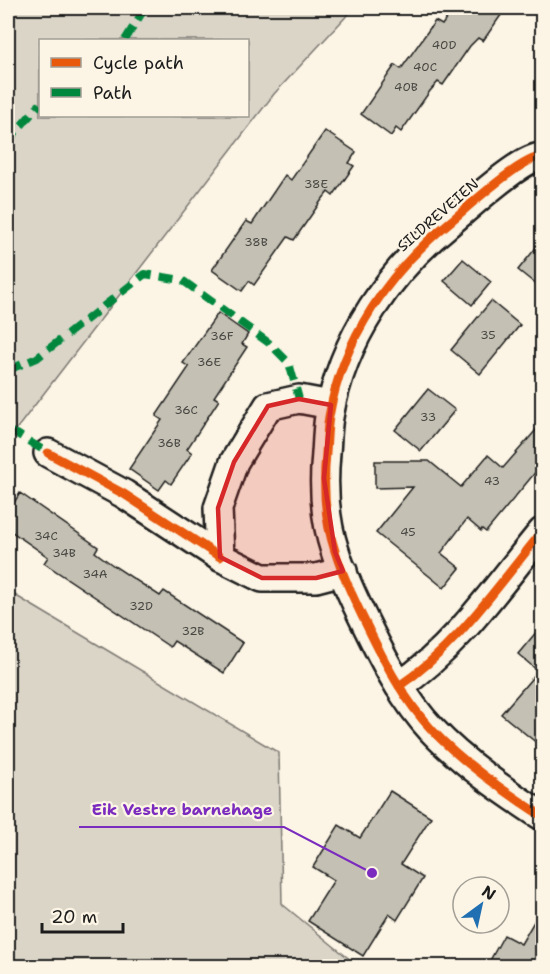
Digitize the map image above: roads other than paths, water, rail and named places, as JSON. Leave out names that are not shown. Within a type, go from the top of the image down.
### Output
[{"type":"street","name":"SILDREVEIEN","points":[[543,157],[538,156],[517,168],[440,229],[406,262],[369,309],[350,347],[331,405],[328,417],[324,478],[334,552],[385,664],[399,686],[430,727],[450,748],[513,797],[543,816]]},
{"type":"street","points":[[220,557],[218,508],[234,462],[268,406],[299,399],[331,405]]},
{"type":"street","points":[[48,453],[124,494],[220,557],[262,578],[316,579],[343,571]]},
{"type":"street","points":[[399,686],[419,672],[459,632],[543,532]]},
{"type":"place","name":"Eik Vestre barnehage","points":[[372,873]]}]
